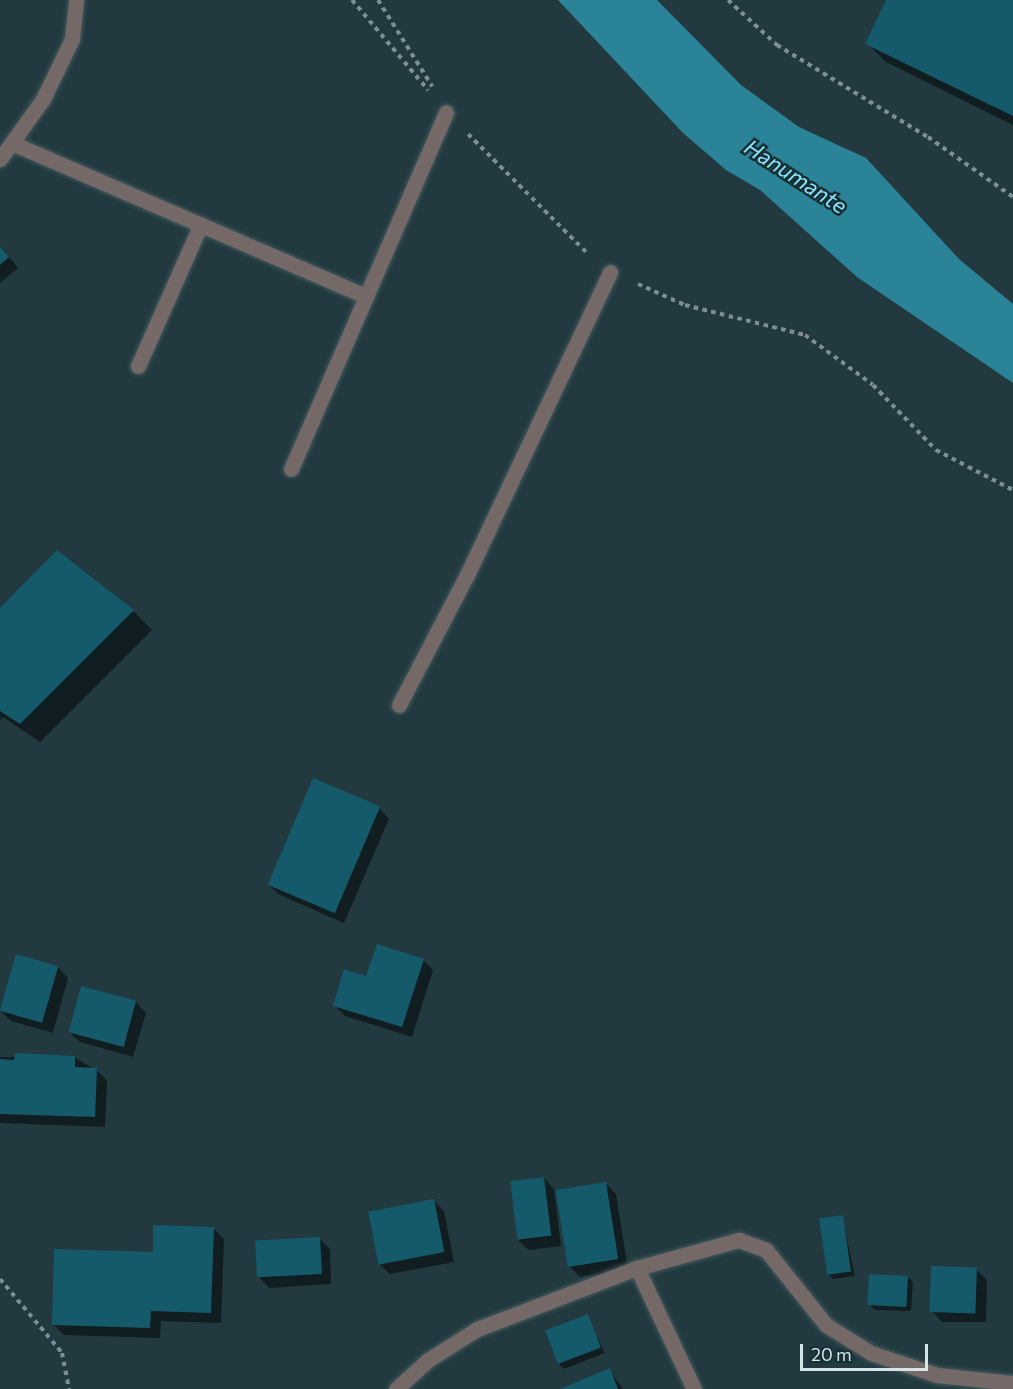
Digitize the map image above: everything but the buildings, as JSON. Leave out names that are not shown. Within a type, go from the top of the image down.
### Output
[{"type":"street","points":[[0,159],[43,99],[72,39],[76,0]]},
{"type":"street","points":[[291,469],[446,112]]},
{"type":"street","points":[[12,143],[366,296]]},
{"type":"street","points":[[138,366],[201,224]]},
{"type":"street","points":[[399,705],[467,575],[610,272]]},
{"type":"street","points":[[396,1389],[453,1341],[637,1268],[740,1240],[755,1242],[826,1325],[871,1353],[937,1376],[1013,1383]]},
{"type":"street","points":[[637,1268],[694,1389]]},
{"type":"path","points":[[352,0],[446,112],[610,272],[685,305],[805,335],[873,385],[936,450],[1013,490]]},
{"type":"path","points":[[378,0],[446,112]]},
{"type":"path","points":[[728,0],[777,45],[928,137],[1013,197]]},
{"type":"path","points":[[0,1279],[62,1353],[69,1389]]},
{"type":"water","name":"Hanumante","points":[[558,0],[657,0],[741,85],[799,127],[866,158],[959,259],[1013,304],[1013,383],[857,277],[760,190],[726,170],[683,133]]}]
